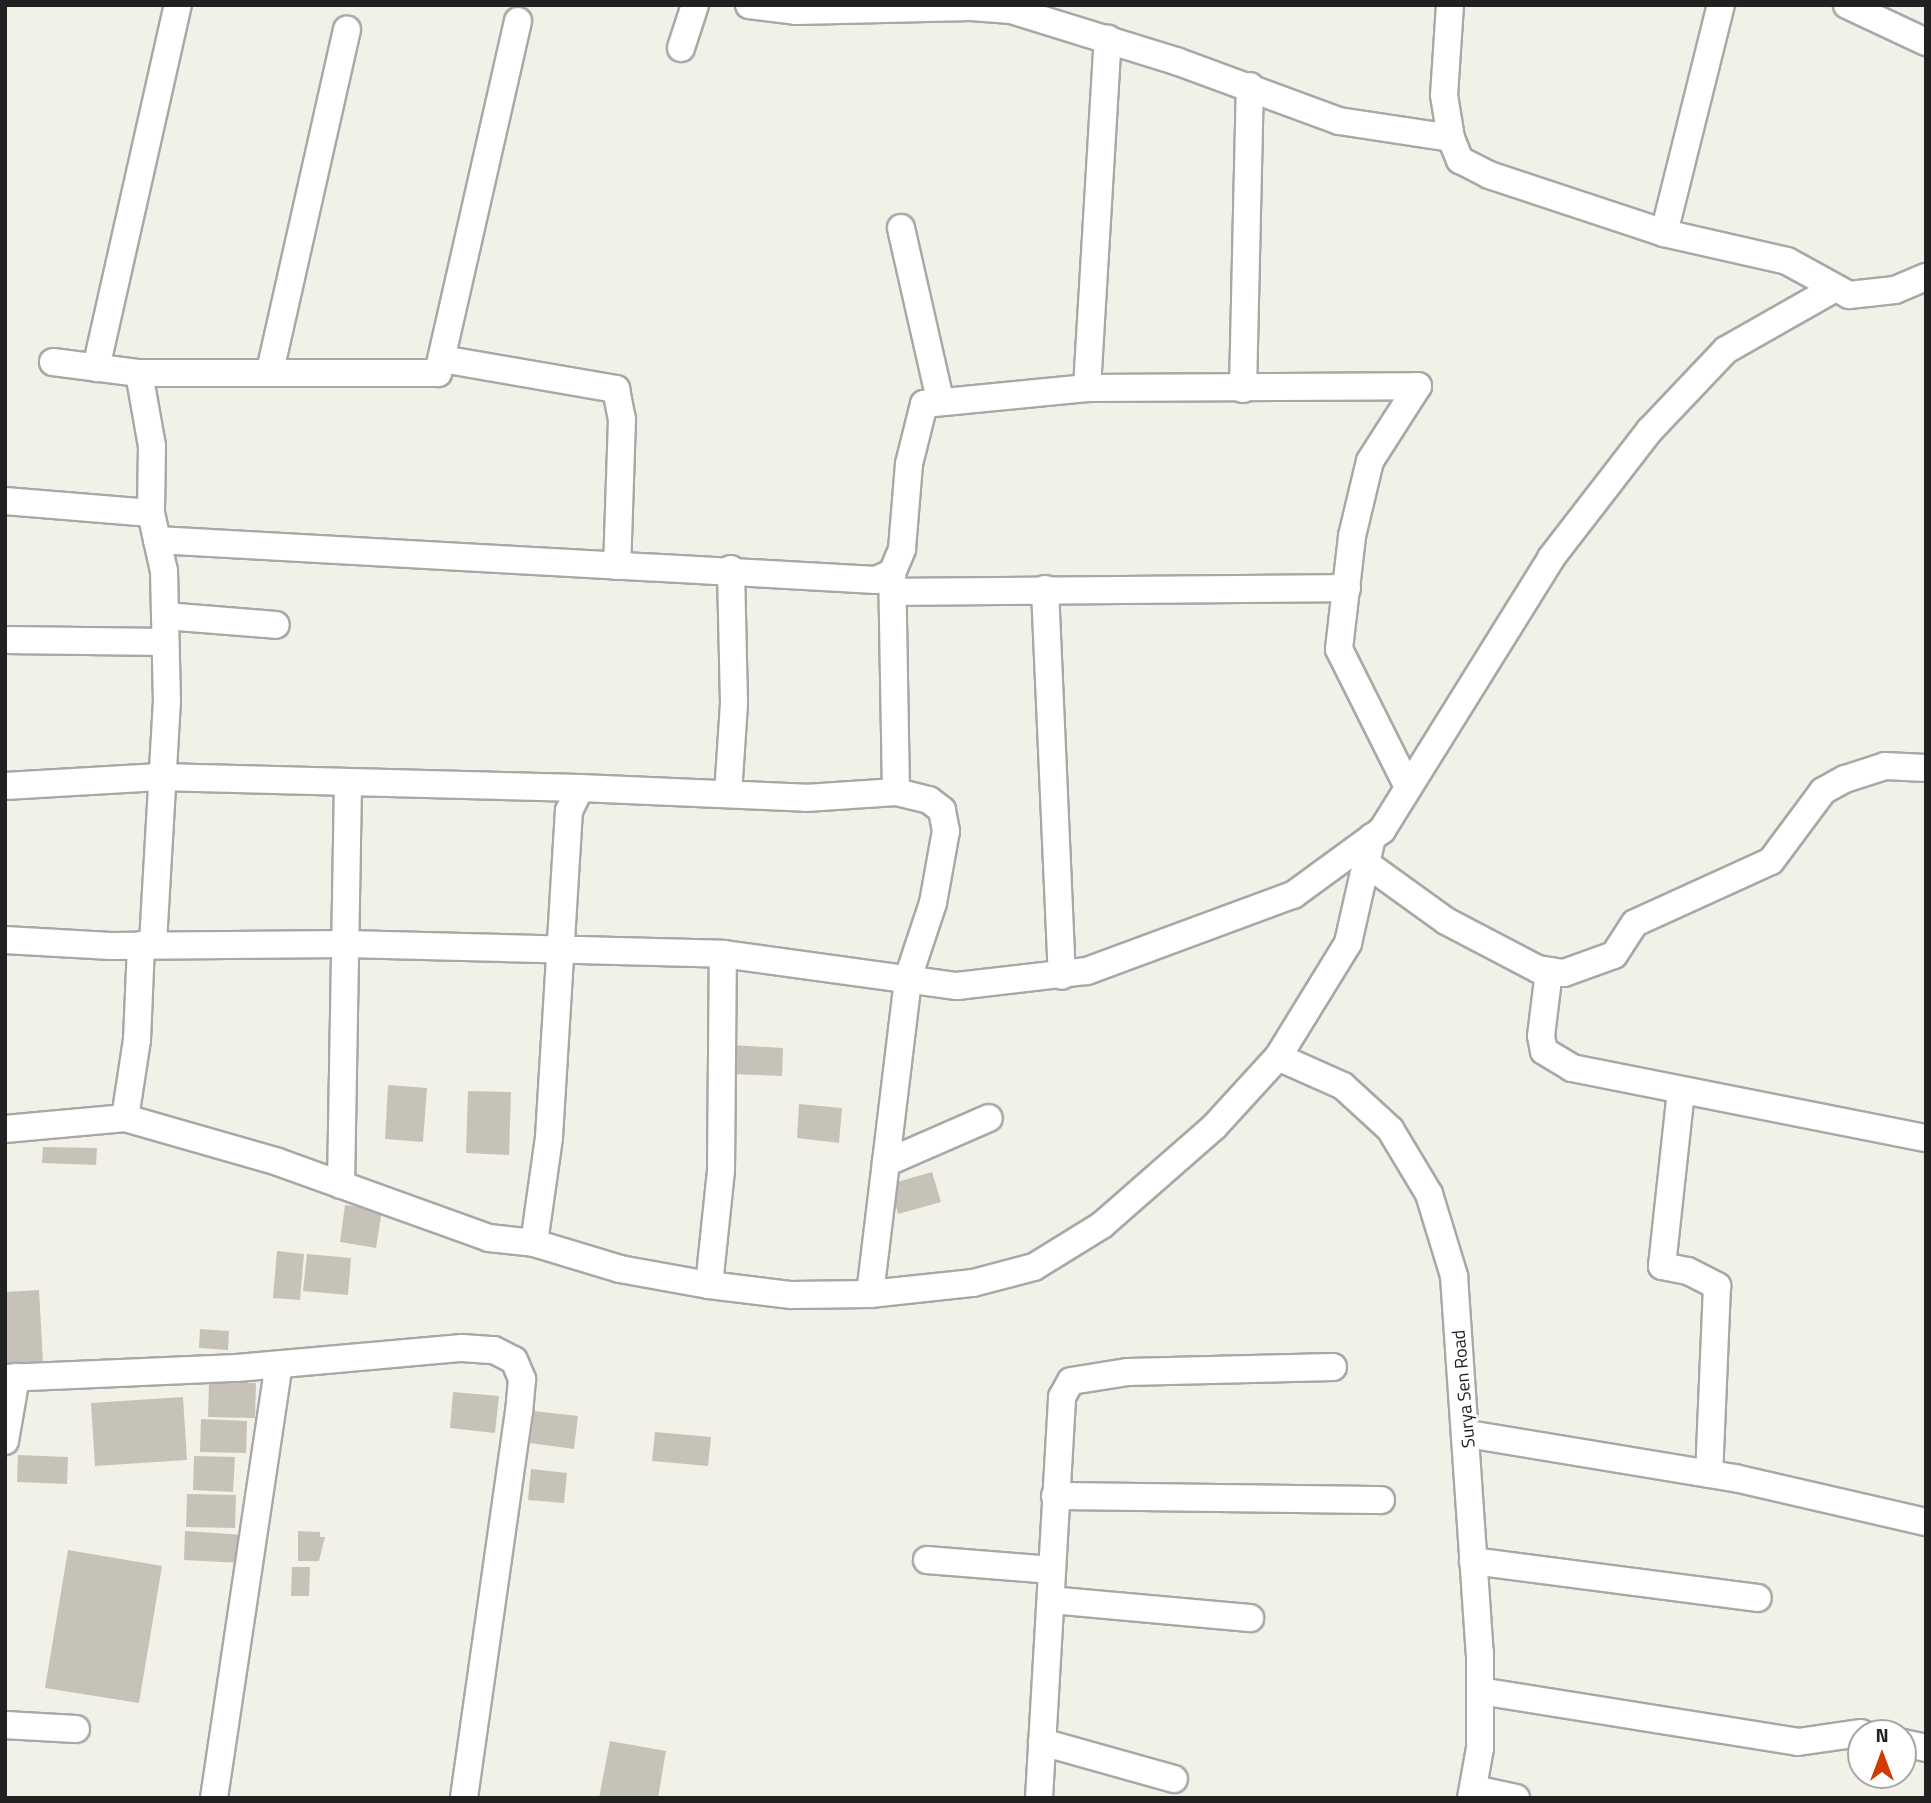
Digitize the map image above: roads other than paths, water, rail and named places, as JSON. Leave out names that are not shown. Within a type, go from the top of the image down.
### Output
[{"type":"street","points":[[96,368],[178,5]]},
{"type":"street","points":[[681,48],[695,5]]},
{"type":"street","points":[[749,5],[796,12],[971,7],[1011,10],[1250,86],[1339,121],[1451,138]]},
{"type":"street","points":[[1450,5],[1444,94],[1451,138],[1460,160],[1489,176],[1664,233],[1787,261],[1849,295],[1872,295],[1926,277]]},
{"type":"street","points":[[1664,233],[1721,5]]},
{"type":"street","points":[[1847,5],[1926,42]]},
{"type":"street","points":[[53,362],[139,373],[438,373],[517,21]]},
{"type":"street","points":[[270,371],[347,30]]},
{"type":"street","points":[[1087,388],[1108,39]]},
{"type":"street","points":[[1244,388],[1250,86]]},
{"type":"street","points":[[901,228],[940,400]]},
{"type":"street","points":[[5,940],[147,945],[346,944],[723,954],[957,986],[1062,976],[1087,971],[1293,895],[1382,830],[1551,558],[1650,430],[1726,350],[1835,288]]},
{"type":"street","points":[[442,359],[615,389],[622,419],[617,566]]},
{"type":"street","points":[[125,1118],[147,945],[167,700],[164,571],[151,513],[152,446],[139,373]]},
{"type":"street","points":[[896,792],[893,583],[902,549],[909,464],[924,404],[940,400],[1087,388],[1418,386],[1370,461],[1352,536],[1339,649],[1408,788]]},
{"type":"street","points":[[5,500],[151,513]]},
{"type":"street","points":[[157,540],[617,566],[731,569],[893,583],[1045,589],[1347,588]]},
{"type":"street","points":[[728,794],[734,703],[731,569]]},
{"type":"street","points":[[1045,589],[1062,976]]},
{"type":"street","points":[[5,640],[165,629],[276,625]]},
{"type":"street","points":[[1367,864],[1446,921],[1538,969],[1564,973],[1614,955],[1635,923],[1771,861],[1823,791],[1845,779],[1885,766],[1926,768]]},
{"type":"street","points":[[5,786],[160,777],[580,788],[806,799],[896,792],[929,800],[942,810],[946,831],[933,903],[908,978],[870,1294]]},
{"type":"street","points":[[341,1185],[348,783]]},
{"type":"street","points":[[534,1243],[549,1137],[569,811],[580,788]]},
{"type":"street","points":[[5,1129],[125,1118],[341,1185],[489,1238],[534,1243],[620,1269],[709,1285],[791,1295],[870,1294],[973,1283],[1034,1267],[1102,1225],[1214,1128],[1278,1057],[1348,943],[1372,837]]},
{"type":"street","points":[[709,1285],[721,1170],[723,954]]},
{"type":"street","points":[[1549,971],[1541,1035],[1544,1051],[1572,1068],[1926,1138]]},
{"type":"street","name":"Surya Sen Road","points":[[1278,1057],[1343,1086],[1365,1104],[1408,1155],[1429,1194],[1454,1276],[1468,1434],[1480,1691],[1472,1793]]},
{"type":"street","points":[[1681,1091],[1662,1266],[1688,1271],[1717,1286],[1709,1474]]},
{"type":"street","points":[[886,1163],[989,1118]]},
{"type":"street","points":[[5,1441],[10,1378],[279,1364],[462,1348],[494,1350],[514,1360],[522,1379],[519,1411],[464,1798]]},
{"type":"street","points":[[214,1798],[279,1364]]},
{"type":"street","points":[[1040,1798],[1062,1397],[1071,1381],[1128,1372],[1333,1367]]},
{"type":"street","points":[[1468,1434],[1709,1474],[1926,1522]]},
{"type":"street","points":[[1055,1496],[1381,1500]]},
{"type":"street","points":[[927,1560],[1052,1570]]},
{"type":"street","points":[[1472,1561],[1758,1598]]},
{"type":"street","points":[[1051,1600],[1250,1618]]},
{"type":"street","points":[[1480,1691],[1798,1742],[1847,1735]]},
{"type":"street","points":[[5,1725],[76,1728]]},
{"type":"street","points":[[1042,1742],[1174,1779]]},
{"type":"street","points":[[1472,1793],[1516,1798]]}]
